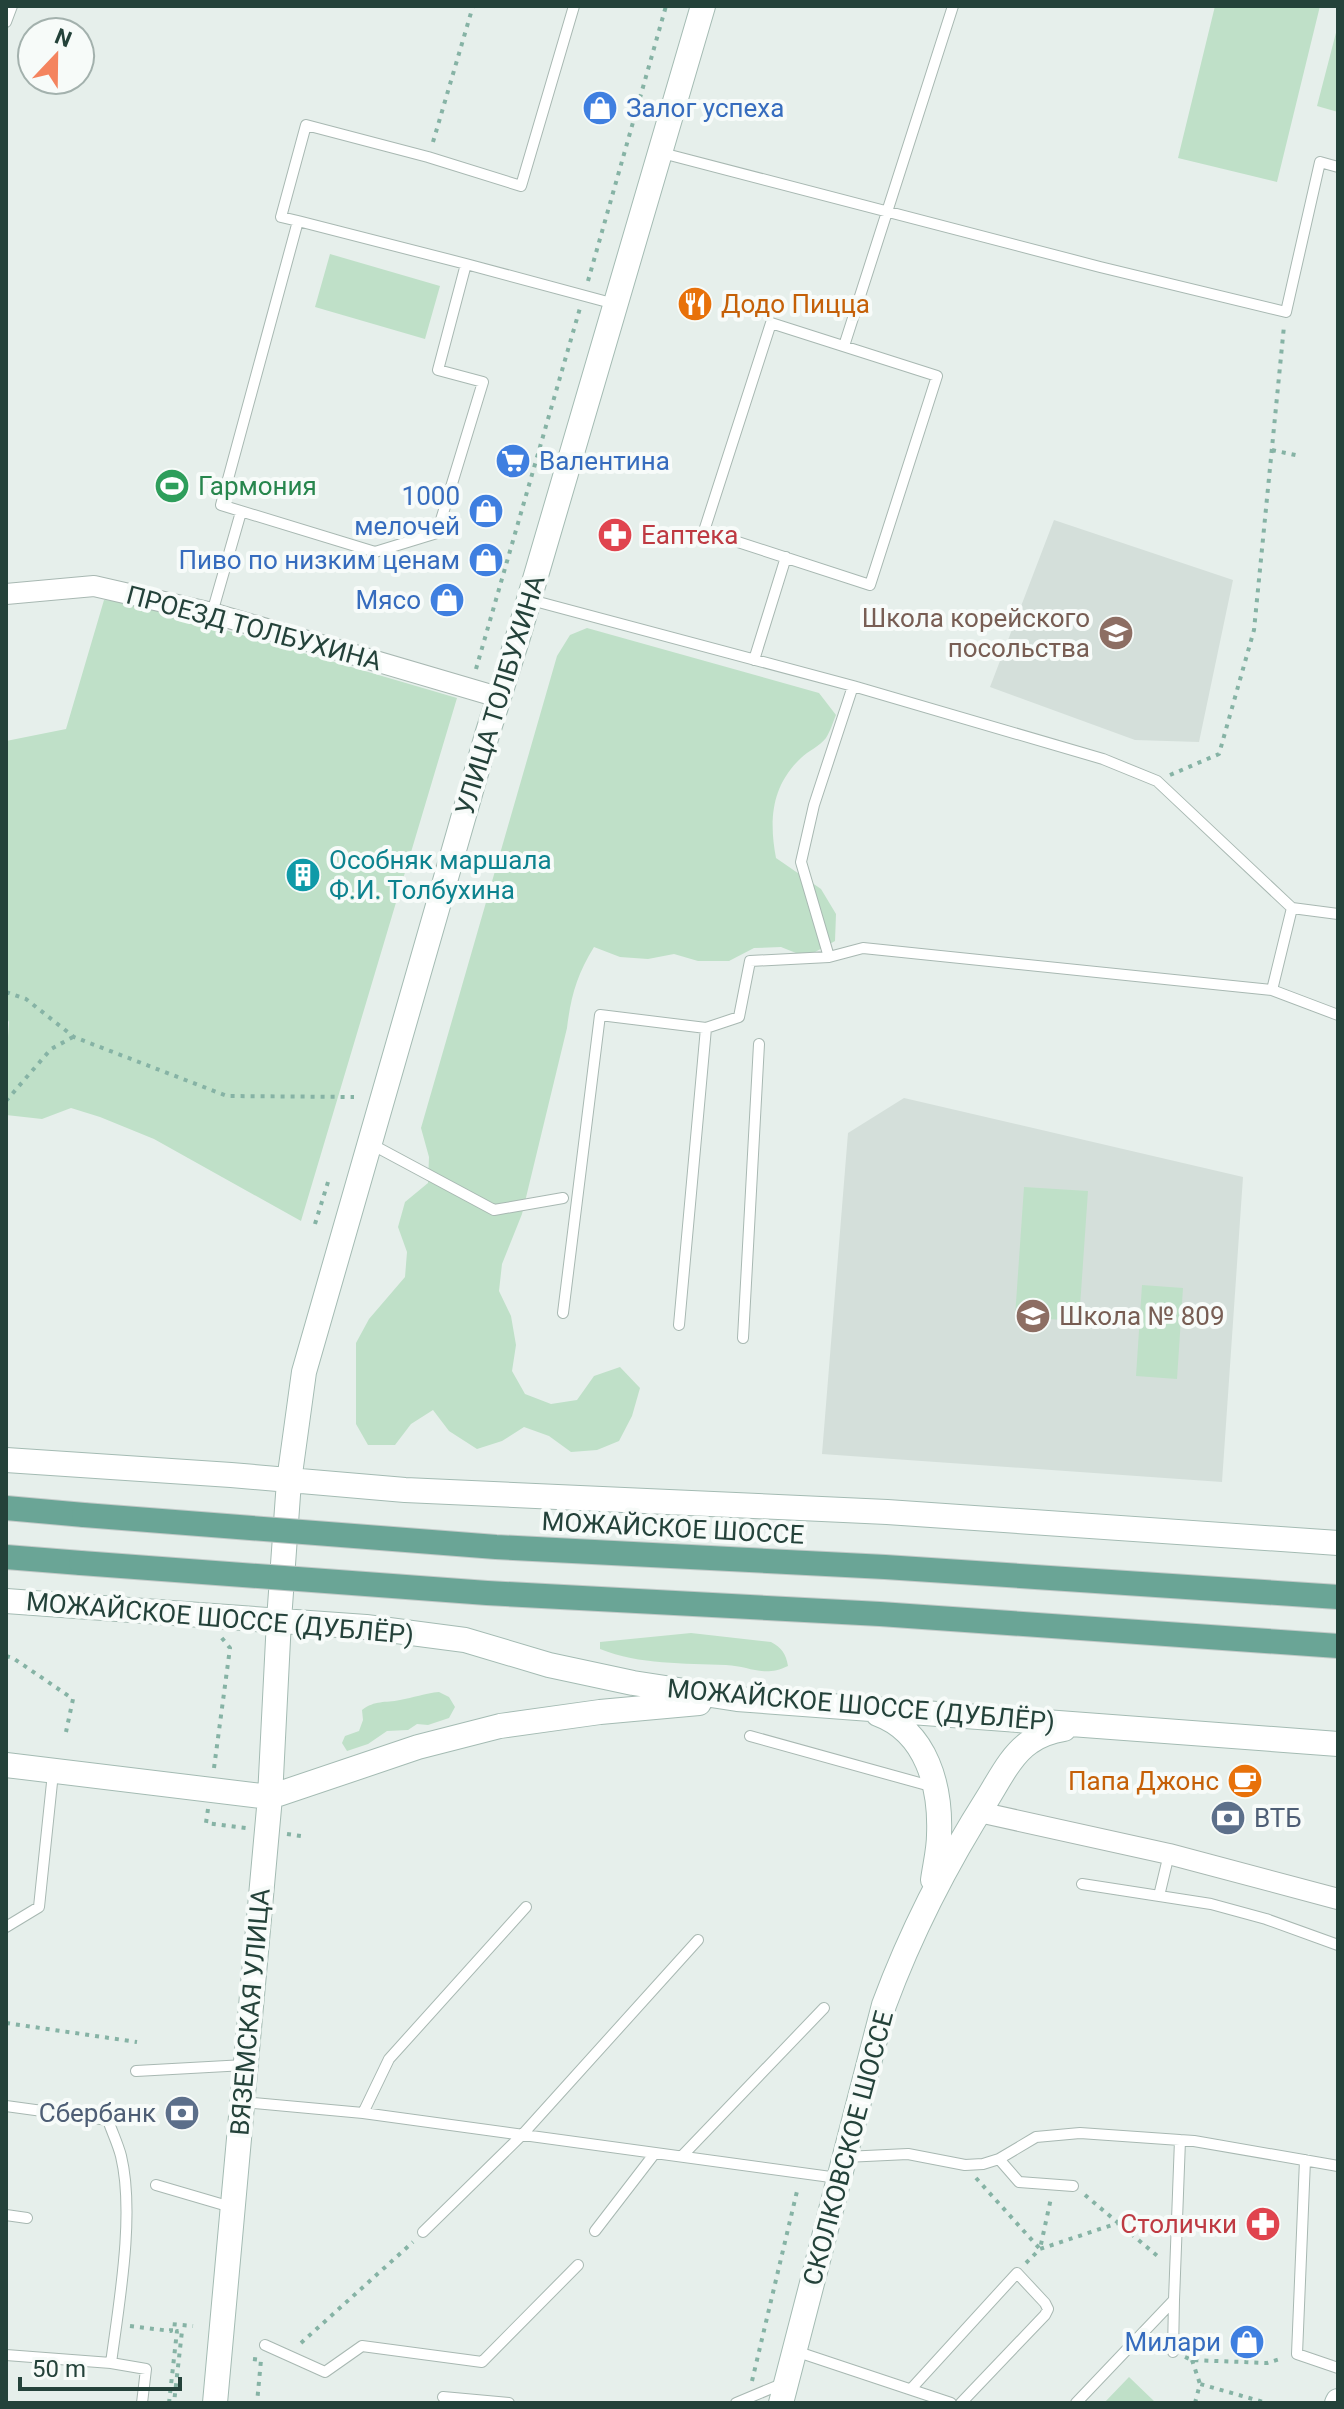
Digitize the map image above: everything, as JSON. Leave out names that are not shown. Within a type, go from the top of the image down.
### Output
[{"type":"main road","name":"УЛИЦА ТОЛБУХИНА","points":[[279,1620],[289,1481],[304,1372],[498,697],[703,6]]},
{"type":"main road","points":[[6,1460],[405,1490],[887,1512],[1338,1543]]},
{"type":"main road","name":"МОЖАЙСКОЕ ШОССЕ","points":[[6,1508],[496,1547],[885,1567],[1338,1597]]},
{"type":"main road","points":[[6,1557],[487,1593],[880,1614],[1338,1646]]},
{"type":"main road","name":"МОЖАЙСКОЕ ШОССЕ (ДУБЛЁР)","points":[[6,1601],[366,1627],[465,1640],[549,1665],[737,1699],[1338,1744]]},
{"type":"main road","name":"ВЯЗЕМСКАЯ УЛИЦА","points":[[215,2403],[270,1797],[279,1620]]},
{"type":"main road","points":[[6,1765],[270,1797],[418,1747],[500,1726],[600,1712],[737,1699]]},
{"type":"main road","name":"СКОЛКОВСКОЕ ШОССЕ","points":[[869,1710],[907,1730],[921,1747],[935,1787],[939,1835],[930,1898]]},
{"type":"main road","name":"СКОЛКОВСКОЕ ШОССЕ","points":[[784,2393],[884,2005],[897,1969],[930,1898],[1007,1766],[1028,1743],[1050,1732],[1082,1725]]},
{"type":"street","name":"ПРОЕЗД ТОЛБУХИНА","points":[[6,594],[94,586],[212,613],[498,697]]},
{"type":"street","points":[[979,1812],[1169,1854],[1338,1899]]},
{"type":"lane","points":[[6,22],[12,6]]},
{"type":"lane","points":[[574,6],[521,186],[428,157],[306,125],[281,217],[616,304]]},
{"type":"lane","points":[[844,346],[953,6]]},
{"type":"lane","points":[[660,153],[1286,312],[1320,162],[1338,167]]},
{"type":"lane","points":[[298,221],[221,505],[375,552],[437,533],[483,382],[438,370],[466,264]]},
{"type":"lane","points":[[771,323],[844,346],[937,376],[870,585],[704,531],[771,323]]},
{"type":"lane","points":[[212,613],[241,512]]},
{"type":"lane","points":[[754,660],[786,557]]},
{"type":"lane","points":[[529,599],[853,686],[1103,759],[1157,781],[1292,908],[1338,914]]},
{"type":"lane","points":[[829,957],[801,862],[814,805],[853,686]]},
{"type":"lane","points":[[1272,990],[1292,908]]},
{"type":"lane","points":[[563,1313],[600,1015],[706,1028],[739,1017],[750,961],[829,957],[863,948],[1272,990],[1338,1015]]},
{"type":"lane","points":[[679,1325],[706,1028]]},
{"type":"lane","points":[[743,1338],[759,1044]]},
{"type":"lane","points":[[371,1144],[494,1210],[563,1198]]},
{"type":"lane","points":[[750,1736],[935,1787]]},
{"type":"lane","points":[[6,1927],[39,1907],[53,1771]]},
{"type":"lane","points":[[1159,1896],[1169,1854]]},
{"type":"lane","points":[[1082,1884],[1211,1904],[1266,1919],[1338,1945]]},
{"type":"lane","points":[[363,2113],[389,2059],[526,1907]]},
{"type":"lane","points":[[423,2232],[522,2135],[698,1940]]},
{"type":"lane","points":[[682,2156],[824,2008]]},
{"type":"lane","points":[[136,2071],[245,2065]]},
{"type":"lane","points":[[242,2102],[363,2113],[802,2173],[908,2154],[965,2165],[983,2164],[999,2159],[1036,2137],[1080,2133],[1194,2141],[1338,2166]]},
{"type":"lane","points":[[6,2106],[108,2120],[121,2157],[126,2200],[123,2270],[111,2363]]},
{"type":"lane","points":[[1173,2352],[1180,2140]]},
{"type":"lane","points":[[595,2231],[655,2153]]},
{"type":"lane","points":[[999,2159],[1019,2182],[1073,2186]]},
{"type":"lane","points":[[1305,2160],[1297,2354],[1338,2368]]},
{"type":"lane","points":[[156,2185],[233,2208]]},
{"type":"lane","points":[[6,2215],[27,2218]]},
{"type":"lane","points":[[265,2345],[325,2372],[362,2346],[482,2362],[578,2265]]},
{"type":"lane","points":[[911,2389],[1017,2273],[1048,2309],[961,2403]]},
{"type":"lane","points":[[1076,2403],[1174,2300]]},
{"type":"lane","points":[[795,2351],[951,2403]]},
{"type":"lane","points":[[6,2355],[111,2363],[146,2369],[142,2403]]},
{"type":"lane","points":[[736,2403],[748,2398],[784,2393]]},
{"type":"lane","points":[[443,2397],[509,2403]]},
{"type":"path","points":[[428,157],[473,6]]},
{"type":"path","points":[[471,688],[666,6]]},
{"type":"path","points":[[1157,781],[1219,754],[1254,630],[1286,312]]},
{"type":"path","points":[[1272,450],[1300,456]]},
{"type":"path","points":[[6,992],[26,999],[74,1037],[227,1096],[354,1097]]},
{"type":"path","points":[[6,1101],[51,1049],[74,1037]]},
{"type":"path","points":[[315,1224],[328,1182]]},
{"type":"path","points":[[219,1634],[230,1648],[206,1823],[266,1831]]},
{"type":"path","points":[[6,1656],[73,1699],[66,1732]]},
{"type":"path","points":[[6,2023],[137,2042]]},
{"type":"path","points":[[965,2165],[1040,2249]]},
{"type":"path","points":[[748,2398],[802,2173]]},
{"type":"path","points":[[1096,2204],[1175,2271]]},
{"type":"path","points":[[1040,2249],[1048,2212]]},
{"type":"path","points":[[1040,2249],[1118,2223]]},
{"type":"path","points":[[288,2355],[423,2232]]},
{"type":"path","points":[[116,2324],[171,2331],[171,2324],[193,2326]]},
{"type":"path","points":[[177,2331],[182,2331],[171,2403],[177,2331]]},
{"type":"path","points":[[1173,2352],[1192,2360],[1267,2363],[1297,2354]]},
{"type":"path","points":[[257,2403],[261,2360]]},
{"type":"path","points":[[1192,2360],[1200,2384],[1195,2403]]},
{"type":"path","points":[[1200,2384],[1267,2403]]},
{"type":"shaded area","name":"Школа корейского посольства","points":[[1054,520],[1233,580],[1199,742],[1135,740],[990,687]]},
{"type":"shaded area","name":"Школа № 809","points":[[904,1098],[1243,1177],[1222,1482],[822,1454],[848,1133]]},
{"type":"green space","points":[[1215,6],[1320,6],[1277,182],[1178,158]]},
{"type":"green space","points":[[1338,25],[1338,112],[1317,106]]},
{"type":"green space","points":[[330,254],[440,286],[425,339],[315,307]]},
{"type":"green space","points":[[104,600],[130,602],[457,698],[301,1221],[154,1139],[100,1117],[71,1108],[42,1119],[6,1115],[9,1022],[6,1017],[6,741],[66,729]]},
{"type":"green space","points":[[587,628],[819,693],[836,715],[826,738],[801,758],[783,780],[775,805],[773,831],[776,858],[821,889],[836,914],[835,941],[806,957],[781,947],[754,948],[729,961],[698,961],[674,954],[648,959],[620,957],[594,947],[579,976],[522,1214],[502,1264],[499,1291],[511,1316],[516,1345],[512,1371],[525,1394],[551,1404],[577,1400],[594,1376],[620,1367],[640,1388],[632,1416],[619,1441],[597,1450],[571,1452],[549,1436],[524,1427],[502,1441],[477,1449],[449,1431],[433,1410],[411,1424],[395,1445],[368,1445],[356,1424],[356,1343],[369,1319],[405,1277],[407,1252],[398,1227],[405,1202],[428,1183],[429,1157],[421,1128],[557,656],[570,635]]},
{"type":"green space","points":[[1024,1187],[1088,1191],[1079,1321],[1015,1317]]},
{"type":"green space","points":[[1142,1285],[1183,1288],[1177,1379],[1136,1376]]},
{"type":"green space","points":[[691,1633],[771,1642],[783,1652],[788,1666],[764,1671],[726,1665],[662,1662],[631,1658],[600,1649],[600,1642]]},
{"type":"green space","points":[[439,1692],[449,1697],[455,1707],[449,1718],[428,1725],[417,1724],[408,1730],[387,1731],[368,1744],[347,1751],[342,1743],[345,1736],[359,1731],[363,1720],[362,1710],[367,1707]]},
{"type":"green space","points":[[1129,2377],[1155,2402],[1104,2403]]},
{"type":"place","name":"Залог успеха","points":[[600,108]]},
{"type":"place","name":"Додо Пицца","points":[[695,304]]},
{"type":"place","name":"Валентина","points":[[513,461]]},
{"type":"place","name":"Гармония","points":[[172,486]]},
{"type":"place","name":"1000 мелочей","points":[[486,511]]},
{"type":"place","name":"Еаптека","points":[[615,535]]},
{"type":"place","name":"Пиво по низким ценам","points":[[486,560]]},
{"type":"place","name":"Мясо","points":[[447,600]]},
{"type":"place","name":"Школа корейского посольства","points":[[1116,633]]},
{"type":"place","name":"Особняк маршала Ф.И. Толбухина","points":[[303,875]]},
{"type":"place","name":"Школа № 809","points":[[1033,1316]]},
{"type":"place","name":"Папа Джонс","points":[[1245,1781]]},
{"type":"place","name":"ВТБ","points":[[1228,1818]]},
{"type":"place","name":"Сбербанк","points":[[182,2113]]},
{"type":"place","name":"Столички","points":[[1263,2224]]},
{"type":"place","name":"Милари","points":[[1247,2342]]}]
